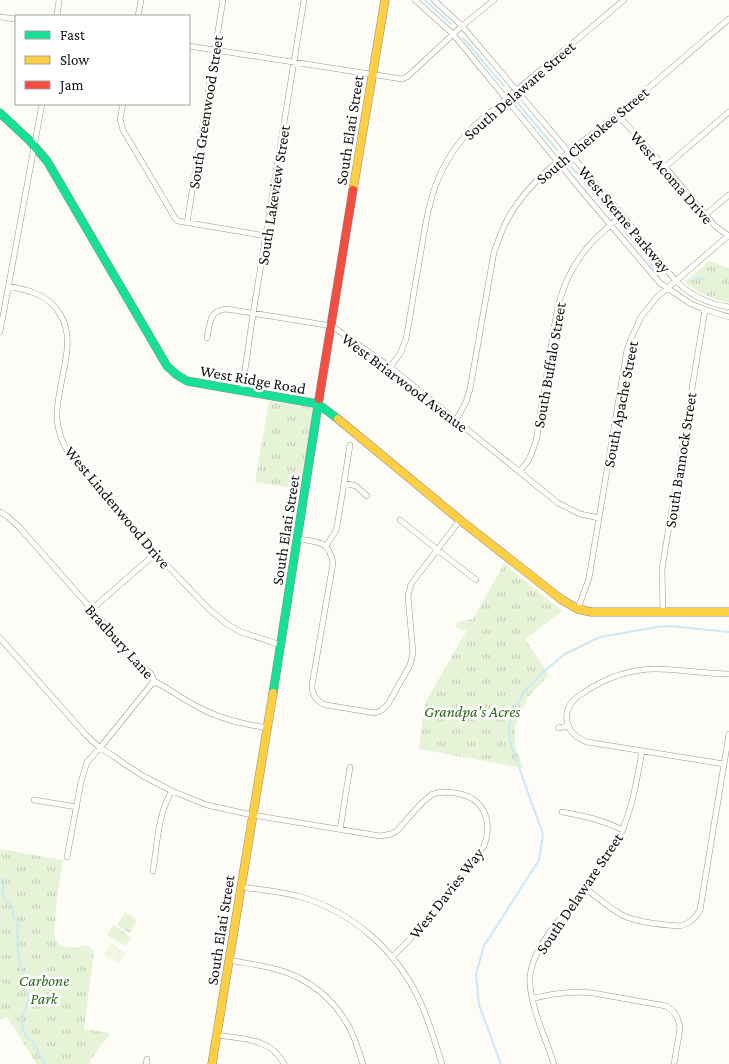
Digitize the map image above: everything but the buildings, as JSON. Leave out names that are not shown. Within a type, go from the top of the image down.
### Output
[{"type":"street","points":[[57,15],[59,0]]},
{"type":"street","points":[[138,15],[141,0]]},
{"type":"street","name":"South Greenwood Street","points":[[187,223],[223,0]]},
{"type":"street","name":"South Lakeview Street","points":[[242,391],[304,0]]},
{"type":"street","name":"South Elati Street","points":[[212,1064],[385,0]]},
{"type":"street","name":"West Sterne Parkway","points":[[415,0],[453,34],[660,284],[691,304],[729,316]]},
{"type":"street","name":"West Sterne Parkway","points":[[434,0],[462,26],[675,280],[695,296],[717,305],[729,307]]},
{"type":"street","points":[[190,46],[399,80],[407,77],[462,26],[494,0]]},
{"type":"street","name":"South Delaware Street","points":[[390,367],[400,354],[406,340],[428,209],[439,176],[449,157],[467,133],[624,0]]},
{"type":"street","points":[[0,17],[15,19]]},
{"type":"street","name":"South Cherokee Street","points":[[456,420],[466,402],[470,389],[492,263],[506,221],[521,198],[540,177],[729,19]]},
{"type":"street","points":[[0,332],[42,105]]},
{"type":"street","points":[[123,105],[120,119],[123,130],[178,221],[266,236]]},
{"type":"street","points":[[665,167],[729,112]]},
{"type":"street","name":"West Ridge Road","points":[[0,113],[47,161],[168,366],[177,375],[187,381],[318,404],[356,433],[460,520],[562,600],[578,609],[591,612],[729,612]]},
{"type":"street","name":"West Acoma Drive","points":[[617,114],[715,226],[728,236]]},
{"type":"street","points":[[705,215],[729,195]]},
{"type":"street","name":"South Buffalo Street","points":[[519,472],[530,459],[537,437],[557,311],[563,289],[571,271],[583,253],[597,237],[622,215]]},
{"type":"street","name":"South Apache Street","points":[[578,609],[589,578],[627,350],[635,328],[653,301],[666,288],[728,236]]},
{"type":"street","name":"West Lindenwood Drive","points":[[8,286],[43,296],[54,304],[62,316],[67,329],[68,339],[57,412],[63,442],[76,463],[155,554],[210,610],[222,620],[246,634],[281,646]]},
{"type":"street","name":"West Briarwood Avenue","points":[[207,338],[211,317],[219,310],[226,309],[332,326],[390,367],[558,503],[580,514],[599,518]]},
{"type":"street","name":"South Bannock Street","points":[[663,611],[662,569],[706,310]]},
{"type":"street","points":[[326,546],[335,532],[350,445]]},
{"type":"street","points":[[344,483],[356,486],[367,496]]},
{"type":"street","name":"Bradbury Lane","points":[[0,512],[19,527],[140,664],[151,674],[154,680],[212,714],[244,724],[268,728]]},
{"type":"street","points":[[400,520],[476,580]]},
{"type":"street","points":[[298,539],[318,542],[326,546],[330,551],[333,563],[312,686],[313,693],[317,700],[324,704],[370,713],[378,712],[385,708],[410,665],[413,653],[408,596],[410,584],[460,520]]},
{"type":"street","points":[[92,609],[155,554]]},
{"type":"street","name":"West Ridge Road","points":[[663,611],[729,608]]},
{"type":"street","name":"West Davies Way","points":[[0,638],[86,735],[100,748],[142,776],[172,792],[207,805],[252,816],[380,836],[391,834],[397,830],[426,799],[435,793],[447,791],[465,795],[478,804],[485,813],[488,825],[484,846],[421,928],[392,957]]},
{"type":"street","points":[[724,764],[587,742],[575,736],[568,726],[566,717],[572,702],[592,687],[631,672],[656,669],[729,674]]},
{"type":"street","points":[[67,857],[81,782],[87,762],[154,680]]},
{"type":"street","points":[[558,728],[568,726]]},
{"type":"street","points":[[584,887],[621,915],[635,920],[680,926],[694,919],[700,910],[729,734]]},
{"type":"street","name":"South Delaware Street","points":[[554,1064],[532,999],[530,978],[534,958],[542,943],[611,851],[623,830],[632,805],[642,751]]},
{"type":"street","points":[[340,830],[350,767]]},
{"type":"street","points":[[153,870],[162,815],[166,802],[172,792]]},
{"type":"street","points":[[34,800],[77,807]]},
{"type":"street","points":[[562,812],[594,818],[623,830]]},
{"type":"street","points":[[241,887],[302,897],[324,905],[361,927],[392,957],[408,978],[420,1000],[442,1064]]},
{"type":"street","points":[[229,960],[288,972],[317,989],[335,1006],[346,1022],[354,1038],[362,1064]]},
{"type":"street","points":[[532,999],[553,994],[583,992],[666,1006],[675,1013],[680,1029],[674,1064]]},
{"type":"street","points":[[217,1035],[264,1044],[280,1056],[284,1064]]},
{"type":"green space","points":[[709,261],[729,268],[729,303],[706,295],[685,282]]},
{"type":"green space","points":[[269,401],[312,408],[313,410],[300,489],[255,482]]},
{"type":"green space","name":"Grandpa's Acres","points":[[504,564],[562,611],[525,639],[549,675],[528,697],[515,726],[515,746],[523,768],[419,749],[425,703],[467,630],[455,627],[458,622],[473,619]]},
{"type":"green space","name":"Carbone Park","points":[[0,849],[63,860],[54,934],[62,946],[77,947],[87,945],[94,951],[84,1029],[110,1034],[89,1062],[91,1064],[37,1064],[7,1017],[0,1020]]},
{"type":"green space","points":[[125,912],[137,920],[129,933],[117,925]]},
{"type":"green space","points":[[114,925],[131,938],[126,945],[107,935]]},
{"type":"green space","points":[[111,943],[118,948],[110,959],[104,954]]},
{"type":"green space","points":[[118,949],[126,953],[118,964],[112,959]]},
{"type":"waterway","points":[[425,0],[451,24]]},
{"type":"waterway","points":[[463,38],[504,86]]},
{"type":"waterway","points":[[516,101],[557,150]]},
{"type":"waterway","points":[[569,164],[610,213]]},
{"type":"waterway","points":[[621,227],[644,253],[653,268]]},
{"type":"waterway","points":[[696,278],[705,279]]},
{"type":"waterway","points":[[501,1064],[479,1005],[476,974],[484,946],[539,860],[543,834],[511,745],[509,726],[516,707],[524,692],[543,672],[565,654],[600,637],[670,626],[729,632]]},
{"type":"waterway","points":[[0,878],[4,888],[2,890],[5,900],[11,905],[13,916],[18,925],[17,944],[20,965],[23,973],[23,984],[29,999],[22,1018],[23,1029],[45,1064]]},
{"type":"traffic: fast","points":[[0,113],[29,140],[47,161],[167,366],[187,381],[318,404],[338,419]]},
{"type":"traffic: fast","points":[[273,693],[319,399]]},
{"type":"traffic: slow","points":[[353,190],[385,0]]},
{"type":"traffic: slow","points":[[338,419],[460,520],[562,600],[578,609],[591,612],[729,612]]},
{"type":"traffic: slow","points":[[212,1064],[273,693]]},
{"type":"traffic: jam","points":[[319,399],[353,190]]}]
